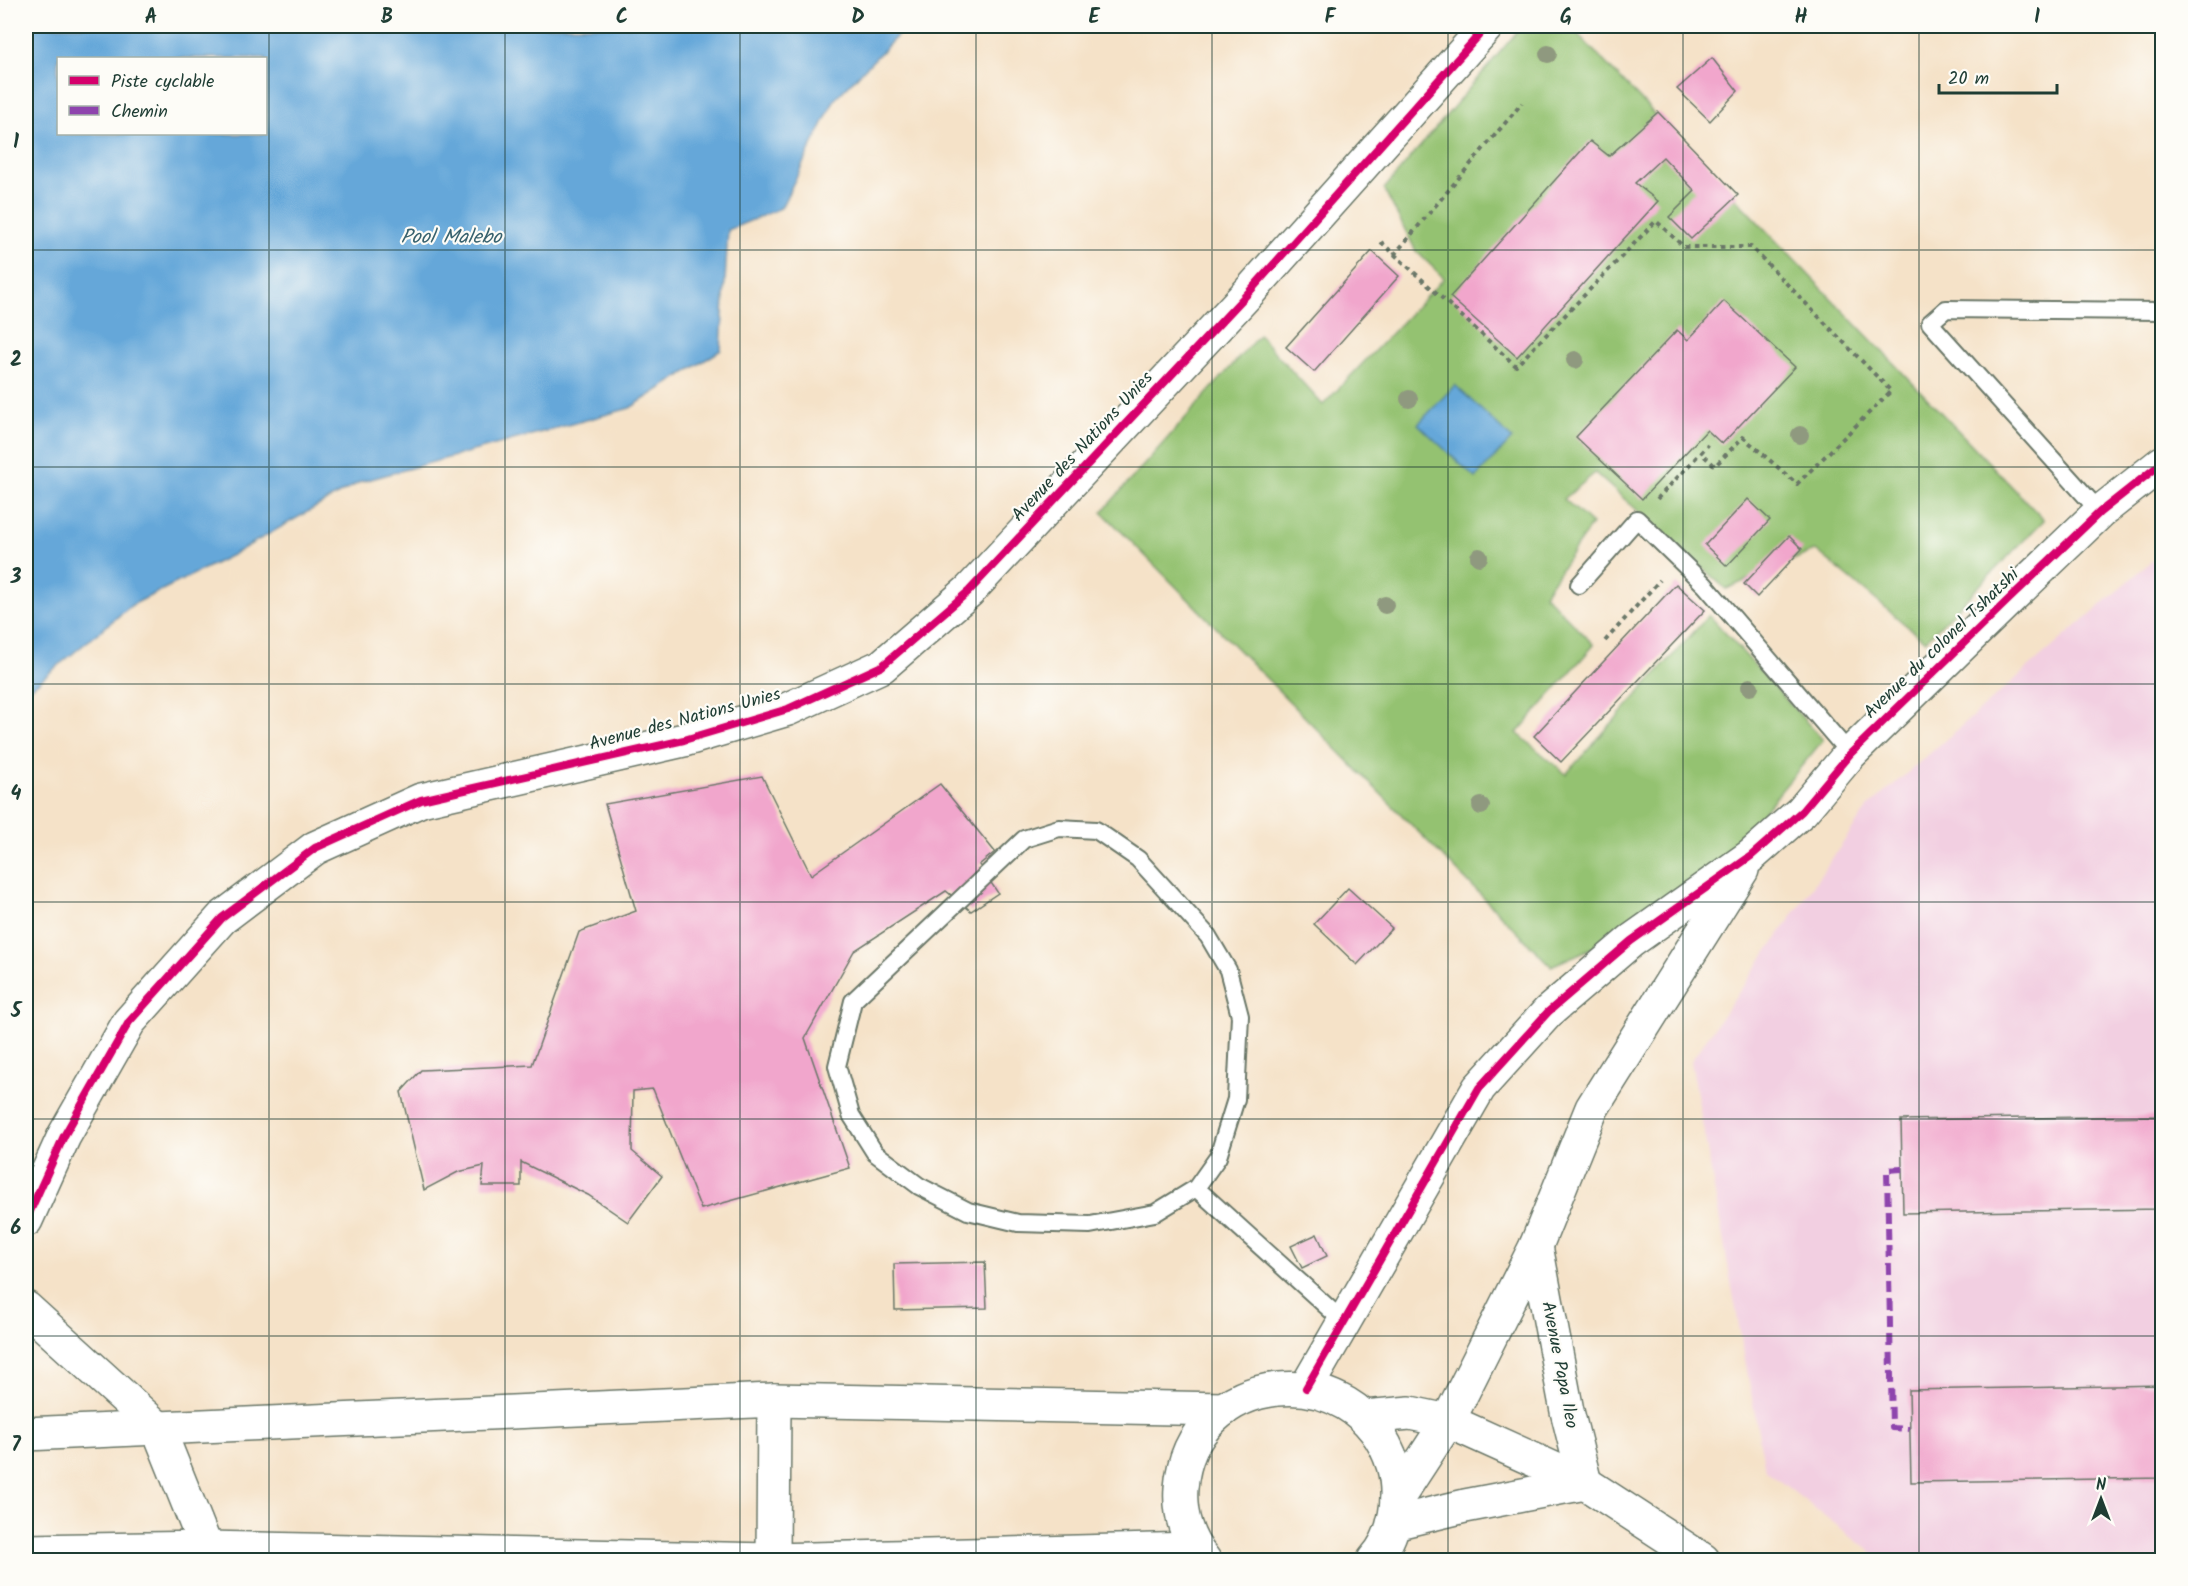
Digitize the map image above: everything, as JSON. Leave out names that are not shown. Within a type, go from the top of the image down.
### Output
[{"type":"street","name":"Avenue des Nations Unies","points":[[26,1220],[64,1136],[129,1022],[222,918],[315,848],[421,800],[694,737],[788,709],[882,666],[969,591],[1250,291],[1487,26]]},
{"type":"street","name":"Avenue du colonel Tshatshi","points":[[1751,856],[1802,811],[1850,754],[2100,512],[2163,462]]},
{"type":"street","points":[[1386,1539],[1536,1246],[1592,1108],[1751,856]]},
{"type":"street","points":[[1306,1388],[1479,1088],[1556,1005],[1631,942],[1751,856]]},
{"type":"street","name":"Avenue Papa Ileo","points":[[1536,1246],[1567,1411],[1585,1483]]},
{"type":"street","points":[[26,1308],[158,1428],[209,1554]]},
{"type":"street","points":[[26,1551],[773,1560],[1199,1555],[1183,1516],[1180,1499],[1182,1473],[1191,1448],[1205,1426],[1224,1409],[1249,1395],[1277,1388],[1306,1388],[1328,1394],[1364,1417],[1389,1453],[1395,1474],[1386,1539]]},
{"type":"street","points":[[773,1560],[774,1400]]},
{"type":"street","points":[[26,1434],[774,1400],[1224,1409]]},
{"type":"street","points":[[1364,1417],[1410,1413],[1448,1420],[1585,1483],[1703,1560]]},
{"type":"street","points":[[1386,1539],[1465,1506],[1585,1483]]},
{"type":"lane","points":[[2100,512],[1930,323],[1946,309],[2163,311]]},
{"type":"lane","points":[[1579,585],[1637,519],[1705,585],[1850,754]]},
{"type":"lane","points":[[1059,828],[1096,830],[1138,859],[1208,936],[1228,970],[1240,1016],[1236,1099],[1218,1157],[1196,1188],[1155,1213],[1090,1225],[1018,1223],[968,1211],[919,1186],[875,1153],[851,1114],[837,1066],[853,1001],[1024,840],[1059,828]]},
{"type":"lane","points":[[1196,1188],[1344,1323]]},
{"type":"path","points":[[1394,255],[1522,102]]},
{"type":"path","points":[[1381,242],[1516,366],[1656,221],[1683,247],[1751,247],[1891,391],[1797,484],[1743,437],[1715,466],[1701,453]]},
{"type":"path","points":[[1637,519],[1708,445]]},
{"type":"path","points":[[1605,641],[1679,559]]},
{"type":"shaded area","points":[[2162,552],[2162,1560],[1882,1560],[1765,1470],[1691,1061],[1868,807]]},
{"type":"green space","points":[[1522,26],[1570,26],[2044,520],[1925,641],[1816,550],[1726,589],[1595,473],[1564,499],[1592,524],[1544,594],[1594,645],[1517,733],[1566,774],[1709,615],[1823,740],[1738,843],[1660,918],[1551,966],[1102,512],[1259,335],[1323,405],[1444,278],[1416,251],[1384,189]]},
{"type":"water","name":"Pool Malebo","points":[[26,26],[907,26],[835,99],[781,208],[728,230],[721,350],[630,408],[360,482],[232,555],[132,605],[26,692]]},
{"type":"water","points":[[1455,385],[1512,439],[1475,478],[1418,424]]},
{"type":"building","points":[[1712,58],[1738,91],[1710,121],[1677,89]]},
{"type":"building","points":[[1658,112],[1738,195],[1691,239],[1669,217],[1695,191],[1663,157],[1635,183],[1658,201],[1517,357],[1450,297],[1590,141],[1609,156]]},
{"type":"building","points":[[1372,251],[1399,276],[1314,372],[1286,347]]},
{"type":"building","points":[[1724,301],[1795,367],[1722,444],[1707,430],[1642,499],[1576,437],[1677,330],[1688,340]]},
{"type":"building","points":[[1748,499],[1770,520],[1727,566],[1705,545]]},
{"type":"building","points":[[1789,536],[1802,549],[1757,597],[1744,584]]},
{"type":"building","points":[[1676,584],[1705,610],[1561,762],[1534,736]]},
{"type":"building","points":[[762,776],[811,875],[940,784],[995,852],[979,865],[998,893],[971,911],[946,891],[854,951],[805,1038],[850,1168],[701,1209],[653,1089],[633,1091],[632,1151],[662,1176],[628,1222],[588,1195],[521,1162],[521,1186],[482,1186],[484,1166],[458,1172],[424,1190],[401,1092],[421,1070],[532,1065],[579,932],[636,911],[605,804]]},
{"type":"building","points":[[1348,888],[1392,928],[1357,965],[1314,924]]},
{"type":"building","points":[[2162,1116],[2162,1209],[1903,1213],[1901,1120]]},
{"type":"building","points":[[1317,1234],[1327,1256],[1302,1268],[1291,1246]]},
{"type":"building","points":[[985,1262],[987,1308],[895,1310],[894,1264]]},
{"type":"building","points":[[2162,1385],[2162,1478],[1911,1482],[1909,1390]]},
{"type":"marked path","points":[[1902,1169],[1887,1170],[1892,1428],[1909,1429]]},
{"type":"cycle path","points":[[26,1220],[64,1136],[129,1022],[222,918],[315,848],[421,800],[684,740],[788,709],[882,666],[969,591],[1250,291],[1487,26]]},
{"type":"cycle path","points":[[1306,1388],[1479,1088],[1548,1012],[1631,941],[1751,856],[1802,811],[1850,754],[2006,602],[2100,512],[2162,463]]}]
